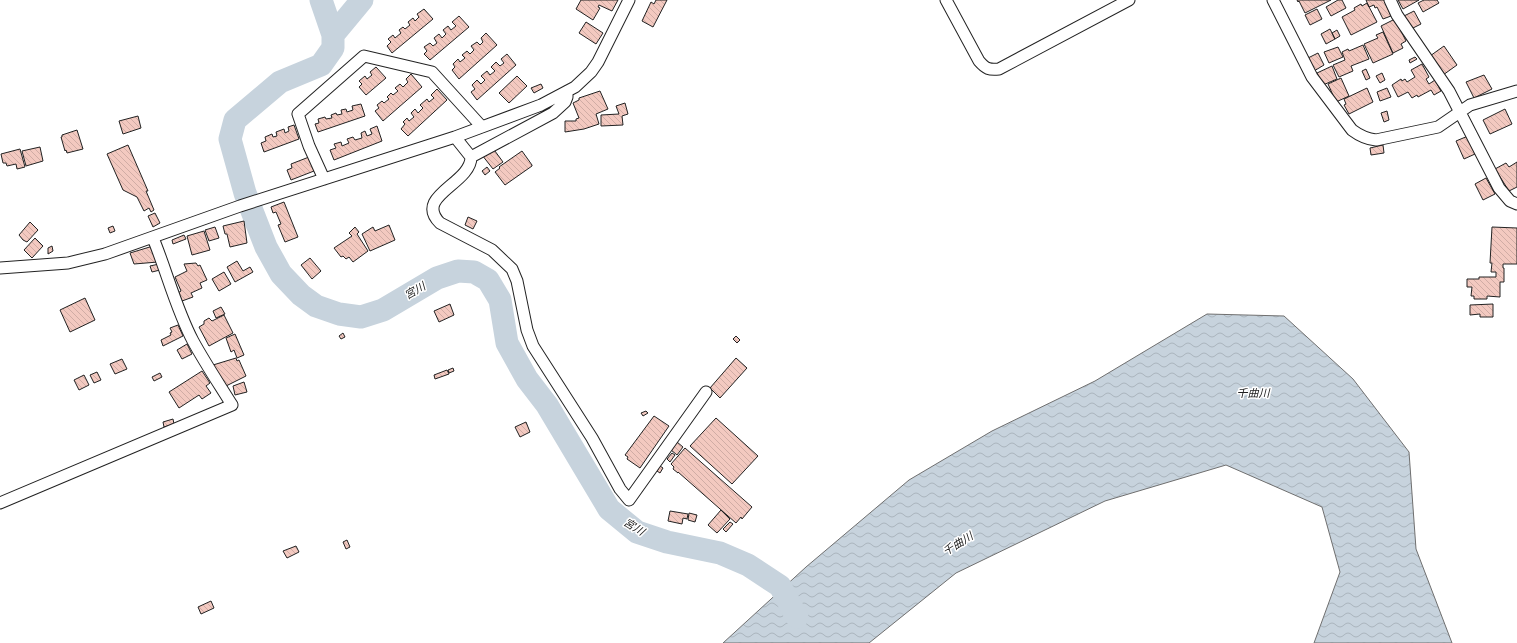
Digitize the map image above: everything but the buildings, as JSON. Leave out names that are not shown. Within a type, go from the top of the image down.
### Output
[{"type":"street","points":[[0,268],[68,263],[105,254],[240,206],[455,137],[541,104],[567,92],[584,79],[598,62],[630,0]]},
{"type":"street","points":[[946,0],[979,61],[985,68],[991,70],[999,69],[1129,0]]},
{"type":"street","points":[[1273,0],[1312,77],[1352,130],[1360,136],[1368,139],[1376,140],[1438,127],[1470,105],[1517,91]]},
{"type":"street","points":[[1390,0],[1397,15],[1449,91],[1499,188],[1510,201],[1517,204]]},
{"type":"street","points":[[324,179],[309,146],[298,114],[364,56],[432,72],[482,127]]},
{"type":"street","points":[[471,156],[553,113],[565,102],[567,92]]},
{"type":"street","points":[[455,137],[471,156],[471,163],[467,170],[438,197],[433,204],[434,217],[440,224],[492,250],[512,269],[517,281],[527,330],[533,346],[592,438],[620,489],[629,500],[706,392]]},
{"type":"street","points":[[0,503],[232,405],[193,341],[153,238]]},
{"type":"water","name":"千曲川","points":[[1207,314],[1284,316],[1353,379],[1409,452],[1416,549],[1452,643],[1314,643],[1340,572],[1322,507],[1226,465],[1105,501],[956,573],[869,643],[723,643],[806,567],[909,480],[992,431],[1095,381]]},
{"type":"waterway","name":"宮川","points":[[321,0],[333,35],[333,48],[321,65],[280,82],[235,120],[230,139],[245,193],[266,247],[281,274],[301,295],[316,306],[339,314],[361,317],[383,310],[437,278],[458,271],[474,272],[488,280],[500,300],[507,343],[527,379],[547,405],[609,509],[637,532],[667,542],[720,553],[748,565],[780,586],[797,617]]},
{"type":"waterway","points":[[333,35],[362,0]]}]
